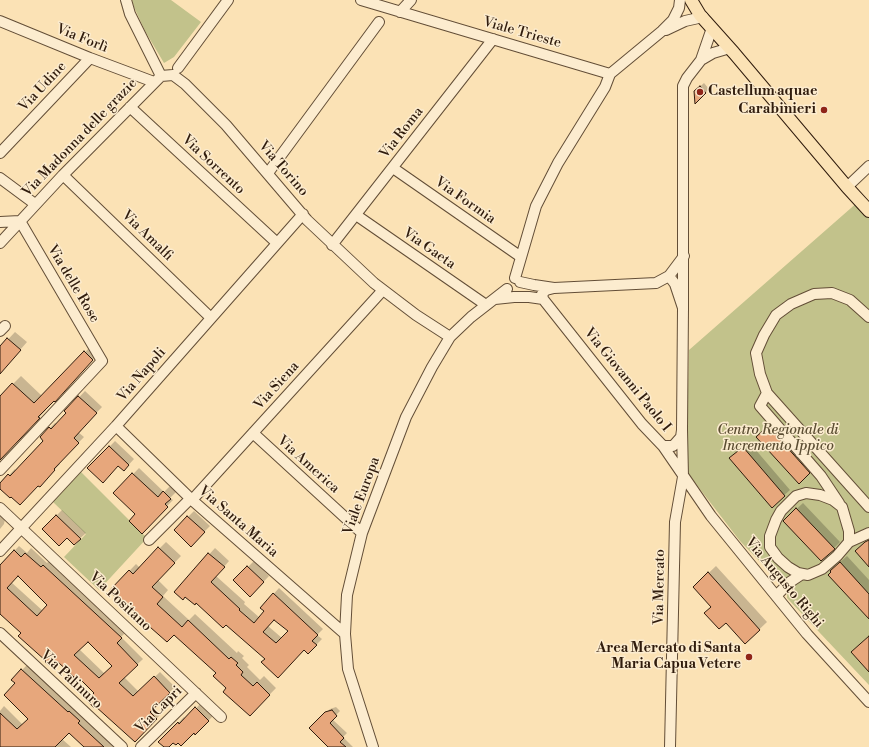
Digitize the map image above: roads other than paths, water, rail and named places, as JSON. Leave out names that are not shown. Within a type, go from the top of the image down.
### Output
[{"type":"main road","points":[[691,0],[702,17],[869,211]]},
{"type":"street","points":[[126,0],[130,14],[157,79]]},
{"type":"street","points":[[178,68],[228,0]]},
{"type":"street","name":"Viale Trieste","points":[[361,0],[610,74]]},
{"type":"street","points":[[400,12],[411,0]]},
{"type":"street","points":[[554,288],[533,285],[518,280],[521,257],[536,206],[558,163],[602,93],[610,74],[662,31],[672,20],[679,8],[680,0]]},
{"type":"street","points":[[662,31],[685,21],[702,17]]},
{"type":"street","name":"Via Forlì","points":[[0,21],[90,58],[157,79]]},
{"type":"street","points":[[268,173],[379,22]]},
{"type":"street","points":[[683,308],[683,86],[687,78],[701,60],[712,28]]},
{"type":"street","name":"Via Roma","points":[[332,245],[493,39]]},
{"type":"street","points":[[701,60],[713,53],[730,48]]},
{"type":"street","name":"Via Udine","points":[[0,153],[90,58]]},
{"type":"street","name":"Via Torino","points":[[157,79],[173,75],[185,84],[226,125],[303,214],[332,245],[383,290],[416,315],[450,337]]},
{"type":"street","name":"Via Madonna delle grazie","points":[[0,243],[35,204],[157,79]]},
{"type":"street","name":"Via Sorrento","points":[[130,107],[277,243]]},
{"type":"street","points":[[847,187],[869,166]]},
{"type":"street","name":"Via Formia","points":[[392,168],[521,257]]},
{"type":"street","name":"Via Amalfi","points":[[63,175],[212,318]]},
{"type":"street","points":[[0,178],[35,204]]},
{"type":"street","name":"Via Napoli","points":[[0,551],[116,426],[303,214]]},
{"type":"street","name":"Via Gaeta","points":[[356,215],[486,305]]},
{"type":"street","points":[[0,222],[20,221]]},
{"type":"street","name":"Via delle Rose","points":[[0,470],[102,360],[20,221]]},
{"type":"street","points":[[495,299],[529,297],[543,299],[542,294],[546,290],[554,288],[656,282],[669,276],[684,256]]},
{"type":"street","name":"Via Giovanni Paolo I","points":[[543,299],[642,424],[663,446],[673,446],[681,437],[682,430],[683,308],[675,284],[669,276]]},
{"type":"street","name":"Viale Europa","points":[[373,747],[348,669],[345,634],[347,595],[362,533],[406,417],[432,367],[450,337],[486,305],[507,289],[513,293],[518,291],[520,287],[518,280]]},
{"type":"street","name":"Via Siena","points":[[149,540],[191,500],[383,290]]},
{"type":"street","points":[[869,318],[850,300],[832,293],[814,294],[791,304],[776,315],[764,335],[756,353],[760,374],[768,393],[869,507]]},
{"type":"street","points":[[768,393],[760,406],[821,476],[842,507],[849,531],[849,542]]},
{"type":"street","name":"Via Santa Maria","points":[[116,426],[191,500],[345,634]]},
{"type":"street","points":[[682,430],[683,477]]},
{"type":"street","name":"Via America","points":[[253,433],[362,533]]},
{"type":"street","name":"Via Augusto Righi","points":[[663,446],[711,516],[807,634],[869,702]]},
{"type":"street","name":"Via Mercato","points":[[670,747],[675,522],[683,477]]},
{"type":"street","points":[[842,507],[833,500],[820,495],[806,493],[796,496],[788,502],[776,520],[770,536],[770,547],[788,568],[808,575],[822,569],[837,556],[849,542],[869,533]]},
{"type":"street","name":"Via Positano","points":[[0,508],[221,716]]},
{"type":"street","points":[[776,596],[790,582],[802,574]]},
{"type":"street","name":"Via Palinuro","points":[[0,633],[122,747]]},
{"type":"street","name":"Via Capri","points":[[141,747],[196,693]]},
{"type":"place","name":"Castellum aquae","points":[[700,92]]},
{"type":"place","name":"Carabinieri","points":[[824,110]]},
{"type":"place","name":"Area Mercato di Santa Maria Capua Vetere","points":[[749,657]]},
{"type":"park label","name":"Centro Regionale di Incremento Ippico","points":[[778,440]]}]
